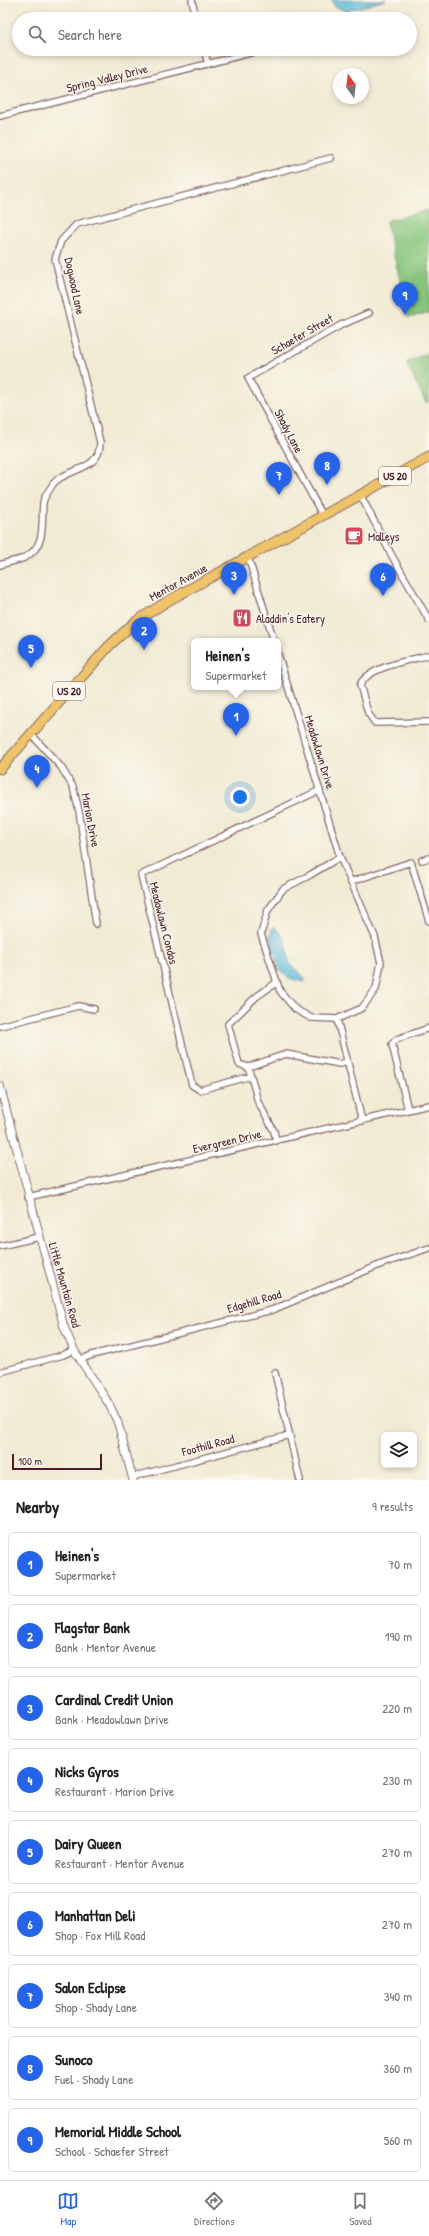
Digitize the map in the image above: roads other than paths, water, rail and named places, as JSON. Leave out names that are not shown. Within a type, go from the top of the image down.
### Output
[{"type":"main road","name":"Mentor Avenue","points":[[0,769],[109,646],[135,622],[160,606],[361,496],[429,456]]},
{"type":"street","points":[[192,0],[195,12]]},
{"type":"street","points":[[206,56],[208,64]]},
{"type":"street","name":"Spring Valley Drive","points":[[0,116],[239,56]]},
{"type":"street","name":"Dogwood Lane","points":[[0,565],[24,558],[40,545],[44,524],[43,502],[54,483],[84,467],[98,456],[101,451],[55,259],[62,241],[77,224],[331,158]]},
{"type":"street","name":"Schaefer Street","points":[[248,378],[341,324],[369,313]]},
{"type":"street","name":"Shady Lane","points":[[248,378],[323,516]]},
{"type":"street","points":[[361,496],[392,556],[429,620]]},
{"type":"street","points":[[248,557],[273,638]]},
{"type":"street","points":[[429,655],[373,672],[364,677],[360,685],[368,713],[375,723],[429,722]]},
{"type":"street","name":"Meadowlawn Drive","points":[[281,664],[340,857],[375,937],[381,963],[376,989],[362,1008],[337,1019],[311,1018],[295,1009],[280,992],[261,934],[268,910],[283,889],[340,857]]},
{"type":"street","name":"Marion Drive","points":[[31,734],[61,767],[75,792],[85,844],[96,924]]},
{"type":"street","name":"Meadowlawn Condos","points":[[251,1076],[200,1090],[192,1086],[141,875],[320,790]]},
{"type":"street","points":[[422,860],[429,858]]},
{"type":"street","points":[[350,882],[411,862],[429,921]]},
{"type":"street","points":[[277,982],[256,996],[228,1024],[239,1064],[248,1067],[286,1054],[340,1064],[347,1062]]},
{"type":"street","points":[[0,1026],[78,1006],[94,1009]]},
{"type":"street","points":[[337,1019],[362,1122]]},
{"type":"street","points":[[408,1110],[392,1044],[397,1039],[429,1028]]},
{"type":"street","points":[[248,1067],[258,1102],[274,1131],[276,1141]]},
{"type":"street","name":"Little Mountain Road","points":[[0,1086],[64,1327],[74,1350],[103,1392],[118,1423],[132,1478]]},
{"type":"street","name":"Evergreen Drive","points":[[28,1196],[362,1122],[429,1105]]},
{"type":"street","points":[[0,1246],[40,1237]]},
{"type":"street","name":"Edgehill Road","points":[[80,1360],[92,1355],[272,1310],[382,1264],[429,1248]]},
{"type":"street","points":[[0,1372],[63,1355],[74,1350]]},
{"type":"street","points":[[275,1374],[300,1480]]},
{"type":"street","name":"Foothill Road","points":[[132,1478],[290,1435]]},
{"type":"water","points":[[332,0],[386,0],[346,11],[334,6]]},
{"type":"water","points":[[275,927],[285,941],[290,964],[306,979],[304,982],[288,978],[281,971],[271,946],[270,936],[272,928]]},
{"type":"place","name":"Memorial Middle School","points":[[405,315]]},
{"type":"place","name":"Sunoco","points":[[327,485]]},
{"type":"place","name":"Salon Eclipse","points":[[279,495]]},
{"type":"place","name":"Malleys","points":[[354,536]]},
{"type":"place","name":"Cardinal Credit Union","points":[[234,595]]},
{"type":"place","name":"Manhattan Deli","points":[[383,596]]},
{"type":"place","name":"Aladdin's Eatery","points":[[242,618]]},
{"type":"place","name":"Flagstar Bank","points":[[144,650]]},
{"type":"place","name":"Dairy Queen","points":[[31,668]]},
{"type":"place","name":"Heinen's","points":[[236,736]]},
{"type":"place","name":"Nicks Gyros","points":[[37,788]]}]
